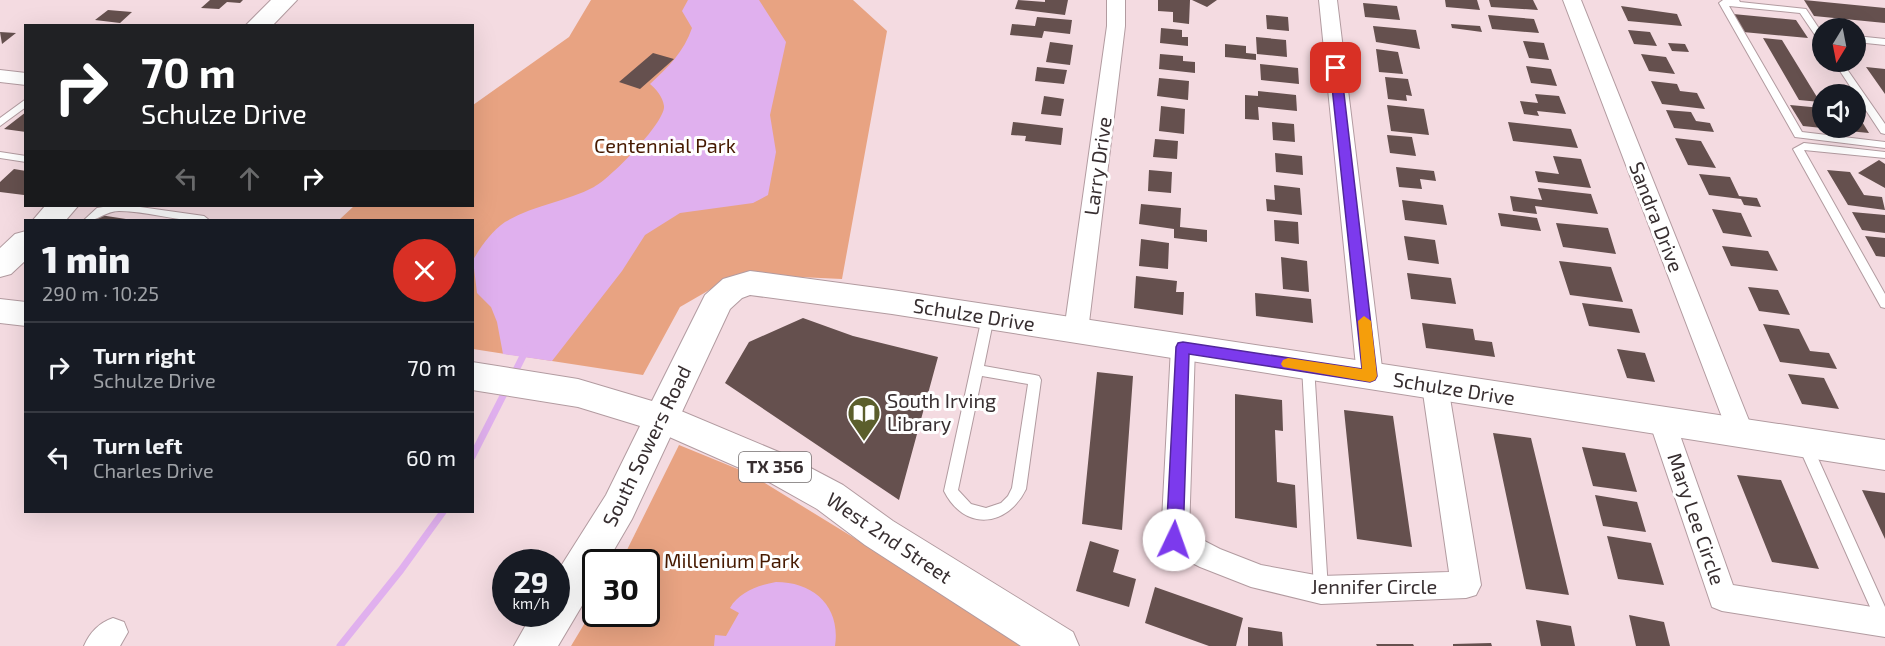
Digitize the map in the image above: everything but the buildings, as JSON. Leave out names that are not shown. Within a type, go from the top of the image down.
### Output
[{"type":"street","points":[[259,24],[285,0]]},
{"type":"street","name":"Larry Drive","points":[[1076,331],[1116,27],[1116,0]]},
{"type":"street","points":[[1328,0],[1370,376]]},
{"type":"street","name":"Sandra Drive","points":[[1572,0],[1741,433]]},
{"type":"street","points":[[0,76],[24,79]]},
{"type":"street","points":[[49,219],[62,207]]},
{"type":"street","points":[[0,266],[24,244]]},
{"type":"street","name":"Schulze Drive","points":[[738,284],[765,284],[1885,455]]},
{"type":"street","name":"South Sowers Road","points":[[570,589],[619,507],[716,304],[724,292],[738,284]]},
{"type":"street","points":[[0,311],[24,314]]},
{"type":"street","name":"Jennifer Circle","points":[[1183,347],[1174,540],[1210,558],[1261,578],[1321,590],[1466,585],[1435,386]]},
{"type":"street","name":"West 2nd Street","points":[[474,376],[578,393],[662,418],[773,466],[830,497],[879,533],[1058,646]]},
{"type":"street","name":"Mary Lee Circle","points":[[1662,421],[1722,597],[1885,623]]},
{"type":"street","name":"South Sowers Road","points":[[536,646],[547,627]]},
{"type":"lane","points":[[1812,23],[1803,11],[1736,2],[1723,3],[1800,135],[1885,145]]},
{"type":"lane","points":[[1866,40],[1885,42]]},
{"type":"lane","points":[[1845,72],[1885,131]]},
{"type":"lane","points":[[0,123],[24,104]]},
{"type":"lane","points":[[0,110],[14,111]]},
{"type":"lane","points":[[1885,155],[1804,146],[1798,149],[1885,304]]},
{"type":"lane","points":[[0,155],[24,159]]},
{"type":"lane","points":[[90,219],[101,212],[118,207],[197,219]]},
{"type":"lane","points":[[977,369],[1035,380],[1019,489],[1015,499],[1008,507],[998,513],[974,513],[964,508],[951,491],[977,369],[988,318]]},
{"type":"lane","points":[[1308,366],[1321,590]]},
{"type":"lane","points":[[1804,443],[1885,623]]},
{"type":"green space","name":"Centennial Park","points":[[591,0],[853,0],[887,31],[842,279],[737,274],[680,307],[643,375],[474,349],[474,219],[340,219],[353,207],[474,207],[474,104],[569,37]]},
{"type":"green space","name":"Millenium Park","points":[[679,445],[750,474],[957,601],[1037,646],[571,646],[582,627],[660,627],[660,549],[627,549]]},
{"type":"shaded area","points":[[688,0],[759,0],[786,42],[770,115],[776,152],[768,195],[753,203],[680,213],[645,235],[622,271],[552,361],[503,354],[497,322],[491,307],[477,293],[474,258],[487,239],[505,222],[527,211],[594,187],[623,163],[647,137],[662,114],[664,106],[659,94],[650,84],[675,59],[692,28],[682,11]]},
{"type":"shaded area","points":[[776,582],[802,587],[822,599],[834,620],[835,646],[714,646],[715,635],[726,636],[739,613],[730,608],[734,602],[750,590]]},
{"type":"waterway","points":[[513,376],[526,350]]},
{"type":"waterway","points":[[474,453],[507,388]]},
{"type":"waterway","points":[[340,646],[401,570],[442,513]]},
{"type":"slow traffic","points":[[1288,364],[1370,376],[1364,321]]},
{"type":"place","name":"South Irving Library","points":[[864,442]]},
{"type":"route","points":[[1174,540],[1183,347],[1370,376],[1336,68]]}]
